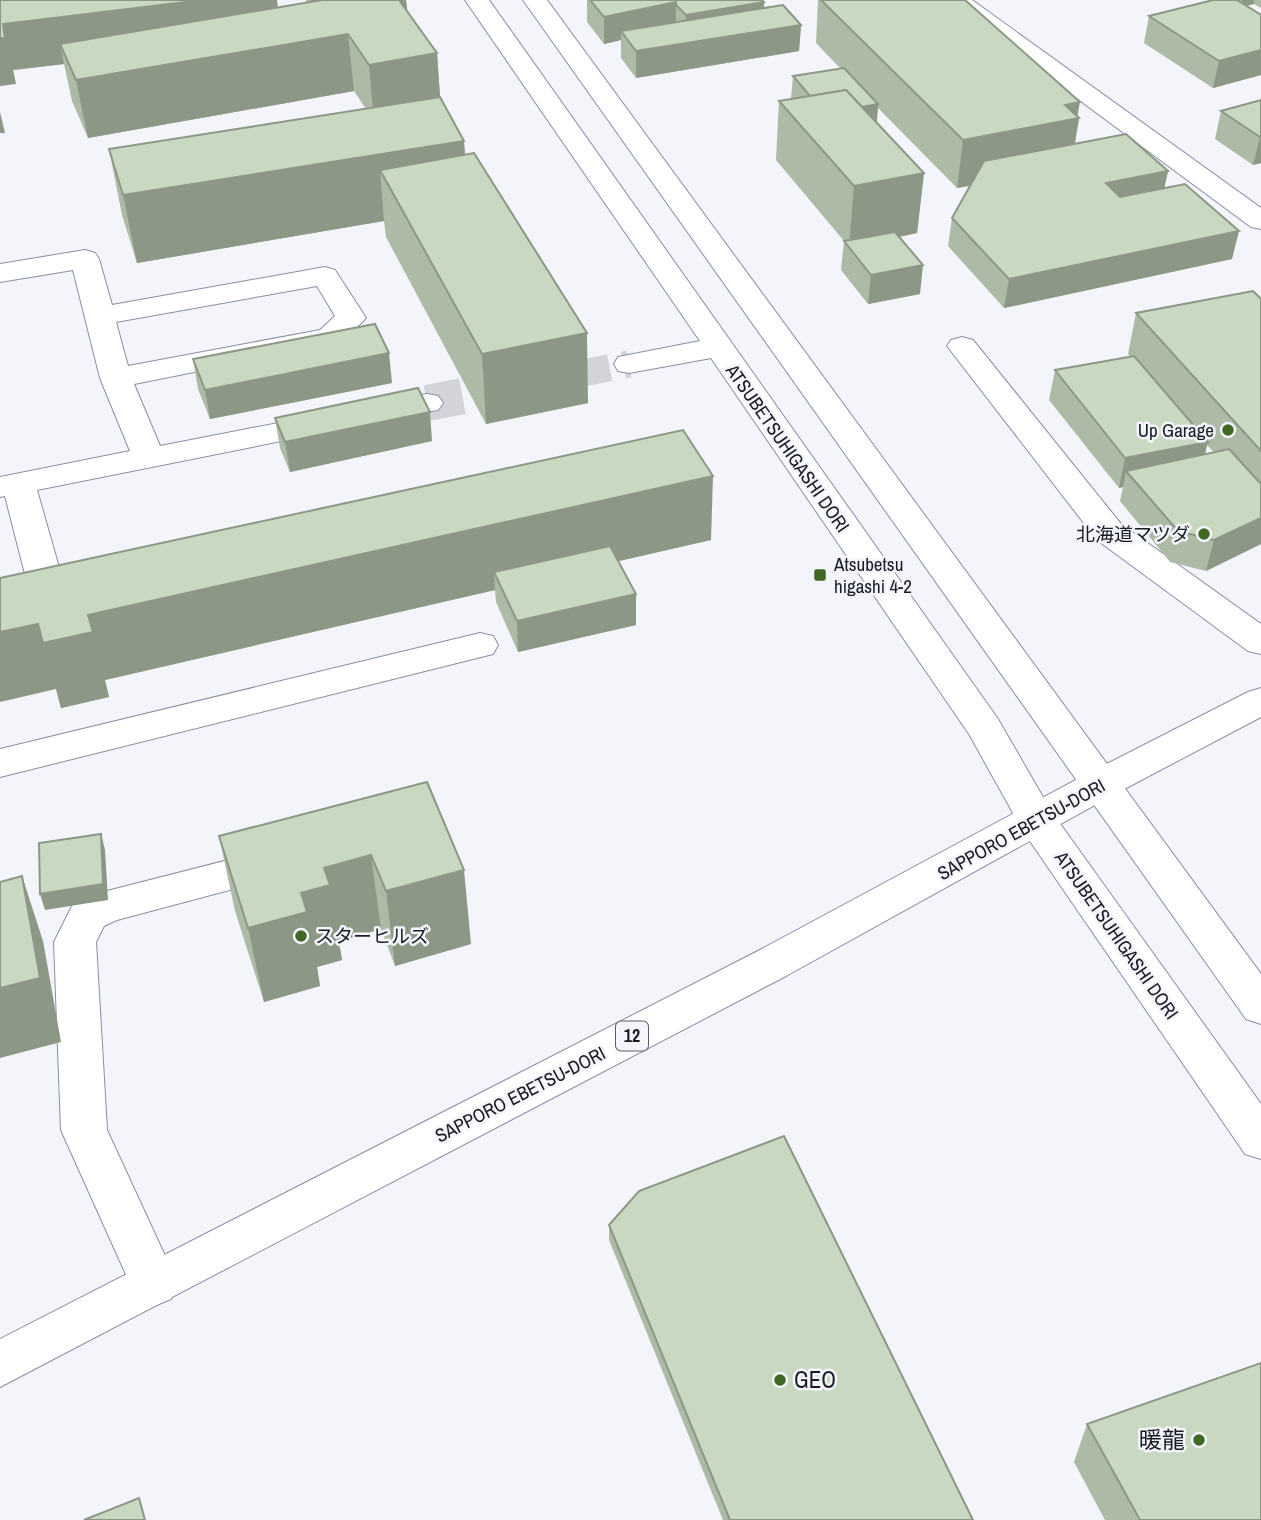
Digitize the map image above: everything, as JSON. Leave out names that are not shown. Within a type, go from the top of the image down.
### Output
[{"type":"main road","name":"ATSUBETSUHIGASHI DORI","points":[[477,0],[985,727],[1037,821],[1261,1140]]},
{"type":"main road","points":[[535,0],[1261,1007]]},
{"type":"main road","points":[[956,0],[1261,221]]},
{"type":"main road","points":[[0,274],[85,258],[116,378],[149,457]]},
{"type":"main road","points":[[100,316],[325,276],[351,318],[330,337],[116,378]]},
{"type":"main road","points":[[629,364],[718,346]]},
{"type":"main road","points":[[962,346],[1109,532],[1261,642]]},
{"type":"main road","points":[[11,585],[57,575],[9,485],[427,403]]},
{"type":"main road","points":[[0,763],[481,645]]},
{"type":"main road","name":"SAPPORO EBETSU-DORI","points":[[0,1364],[759,971],[1099,785],[1261,701]]},
{"type":"main road","points":[[154,1284],[84,1130],[75,943],[88,915],[320,851]]},
{"type":"building","points":[[0,0],[202,0],[3,24],[5,38],[0,38]]},
{"type":"building","points":[[322,0],[399,0],[437,53],[369,65],[348,34],[76,80],[60,44]]},
{"type":"building","points":[[590,0],[675,0],[676,2],[604,17]]},
{"type":"building","points":[[675,0],[764,2],[686,15],[676,5]]},
{"type":"building","points":[[821,0],[965,0],[1080,102],[1065,105],[1079,118],[963,140]]},
{"type":"building","points":[[1213,0],[1237,0],[1261,15],[1261,50],[1219,61],[1149,16]]},
{"type":"building","points":[[783,5],[801,25],[636,51],[621,31]]},
{"type":"building","points":[[844,68],[878,104],[862,107],[846,90],[810,96],[793,76]]},
{"type":"building","points":[[846,90],[924,173],[854,186],[779,101]]},
{"type":"building","points":[[440,97],[464,141],[123,195],[109,149]]},
{"type":"building","points":[[1261,100],[1261,137],[1221,111]]},
{"type":"building","points":[[1126,134],[1168,171],[1106,183],[1120,197],[1185,184],[1239,231],[1009,279],[952,218],[984,161]]},
{"type":"building","points":[[474,153],[587,333],[482,354],[380,170]]},
{"type":"building","points":[[895,232],[923,265],[871,275],[844,241]]},
{"type":"building","points":[[1253,291],[1261,299],[1261,451],[1136,313]]},
{"type":"building","points":[[375,324],[389,353],[205,390],[193,359]]},
{"type":"building","points":[[1134,356],[1208,442],[1125,458],[1055,370]]},
{"type":"building","points":[[418,388],[430,412],[285,442],[275,418]]},
{"type":"building","points":[[683,430],[713,476],[88,615],[93,632],[43,643],[38,624],[0,632],[0,578]]},
{"type":"building","points":[[1229,449],[1261,484],[1261,518],[1214,540],[1178,531],[1126,471]]},
{"type":"building","points":[[610,546],[636,594],[517,621],[494,572]]},
{"type":"building","points":[[427,782],[464,870],[386,891],[371,855],[324,868],[330,885],[301,893],[307,912],[248,928],[219,836]]},
{"type":"building","points":[[101,834],[103,884],[40,894],[39,843]]},
{"type":"building","points":[[22,876],[40,978],[0,988],[0,882]]},
{"type":"building","name":"GEO","points":[[784,1136],[973,1520],[730,1520],[609,1225],[639,1191]]},
{"type":"building","name":"暖龍","points":[[1261,1363],[1261,1520],[1140,1520],[1087,1424]]},
{"type":"building","points":[[139,1498],[145,1520],[84,1520]]},
{"type":"tunnel","points":[[543,381],[629,364]]},
{"type":"tunnel","points":[[427,403],[553,379]]},
{"type":"place","name":"Up Garage","points":[[1228,430]]},
{"type":"place","name":"北海道マツダ","points":[[1204,534]]},
{"type":"place","name":"Atsubetsu higashi 4-2","points":[[820,575]]},
{"type":"place","name":"スターヒルズ","points":[[301,936]]},
{"type":"place","name":"GEO","points":[[780,1380]]},
{"type":"place","name":"暖龍","points":[[1199,1440]]}]
